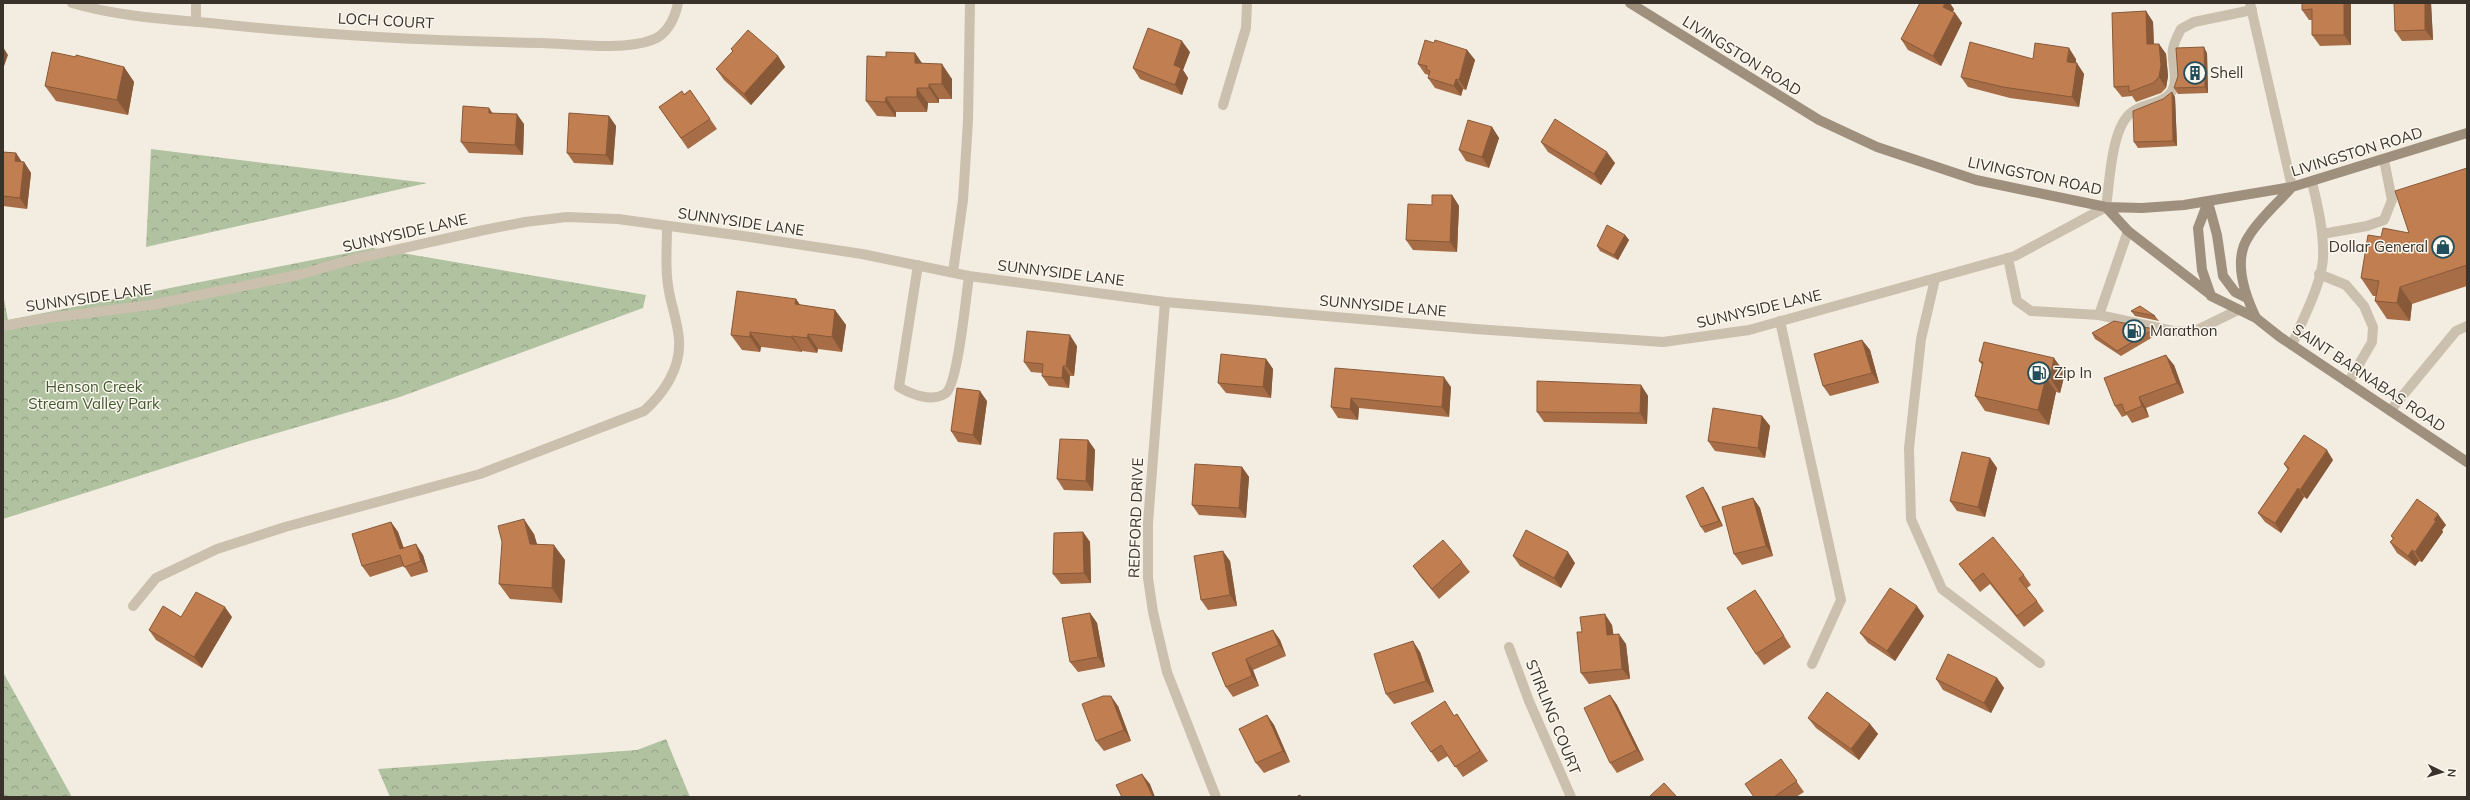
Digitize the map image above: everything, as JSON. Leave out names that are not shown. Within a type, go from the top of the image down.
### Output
[{"type":"main road","name":"LIVINGSTON ROAD","points":[[1630,3],[1819,120],[1877,147],[1976,180],[2106,206],[2148,208],[2208,202],[2292,187],[2467,134]]},
{"type":"main road","name":"SAINT BARNABAS ROAD","points":[[2256,318],[2247,298],[2241,269],[2243,252],[2248,236],[2292,187]]},
{"type":"main road","points":[[2208,202],[2198,228],[2202,270],[2211,296]]},
{"type":"main road","points":[[2208,202],[2223,276],[2234,292],[2247,298]]},
{"type":"main road","name":"SAINT BARNABAS ROAD","points":[[2106,206],[2128,232],[2211,296],[2256,318],[2292,345],[2467,462]]},
{"type":"street","name":"LOCH COURT","points":[[72,3],[196,22],[259,29],[611,45],[638,44],[653,40],[662,34],[674,18],[678,3]]},
{"type":"street","points":[[196,3],[196,22]]},
{"type":"street","points":[[953,272],[963,200],[968,121],[970,3]]},
{"type":"street","points":[[1223,105],[1246,28],[1247,3]]},
{"type":"street","points":[[2106,206],[2116,140],[2122,122],[2132,111],[2161,100],[2171,92],[2175,82],[2173,48],[2181,29],[2194,22],[2251,6],[2292,187]]},
{"type":"street","points":[[2322,234],[2367,226],[2384,220],[2392,200],[2384,160]]},
{"type":"street","points":[[2292,345],[2319,274],[2323,259],[2321,222],[2312,182]]},
{"type":"street","name":"SUNNYSIDE LANE","points":[[3,326],[48,318],[151,305],[302,274],[346,261],[525,222],[566,217],[618,220],[743,236],[918,265],[969,276],[1165,302],[1475,329],[1663,342],[1720,335],[1780,321],[2008,258],[2106,206]]},
{"type":"street","points":[[133,606],[156,578],[217,549],[285,528],[480,474],[644,412],[658,398],[668,383],[677,362],[679,340],[668,285],[667,227]]},
{"type":"street","points":[[2099,315],[2128,232]]},
{"type":"street","points":[[2008,258],[2017,301],[2030,311],[2099,315],[2173,331],[2193,332],[2234,308]]},
{"type":"street","points":[[918,265],[900,386],[912,394],[935,397],[946,392],[951,385],[956,368],[969,276]]},
{"type":"street","points":[[2319,274],[2346,285],[2364,306],[2373,327],[2372,342],[2348,383]]},
{"type":"street","points":[[1935,279],[1921,339],[1909,448],[1911,519],[1942,589],[2040,663]]},
{"type":"street","name":"REDFORD DRIVE","points":[[1165,302],[1148,523],[1148,578],[1153,612],[1167,672],[1216,797]]},
{"type":"street","points":[[1780,321],[1841,600],[1812,664]]},
{"type":"street","points":[[2390,411],[2456,330],[2467,326]]},
{"type":"street","name":"STIRLING COURT","points":[[1510,647],[1529,701],[1571,797]]},
{"type":"green space","points":[[151,149],[427,183],[146,247]]},
{"type":"green space","name":"Henson Creek Stream Valley Park","points":[[373,248],[646,295],[643,308],[397,398],[246,442],[3,519],[3,294],[8,320]]},
{"type":"green space","points":[[3,672],[72,797],[3,797]]},
{"type":"green space","points":[[666,739],[690,797],[390,797],[378,769],[637,750]]},
{"type":"building","points":[[1920,3],[1945,3],[1943,7],[1955,13],[1933,56],[1901,39]]},
{"type":"building","points":[[2302,3],[2344,3],[2344,35],[2312,35],[2312,9],[2302,10]]},
{"type":"building","points":[[2394,3],[2425,3],[2425,30],[2395,31]]},
{"type":"building","points":[[2146,11],[2147,44],[2159,44],[2161,65],[2159,77],[2153,83],[2129,92],[2129,86],[2114,87],[2112,13]]},
{"type":"building","points":[[1148,28],[1182,41],[1174,65],[1181,68],[1175,85],[1133,68]]},
{"type":"building","points":[[748,30],[778,56],[744,94],[716,69],[733,51],[731,49]]},
{"type":"building","points":[[1425,40],[1434,43],[1435,40],[1467,50],[1459,80],[1456,79],[1454,86],[1428,78],[1430,71],[1426,69],[1427,66],[1418,64]]},
{"type":"building","points":[[1970,42],[2033,59],[2035,43],[2069,48],[2067,62],[2077,63],[2072,97],[2003,87],[1961,77]]},
{"type":"building","name":"Shell","points":[[2204,47],[2205,87],[2174,88],[2178,76],[2176,48]]},
{"type":"building","points":[[52,52],[76,57],[76,55],[124,67],[117,100],[45,86]]},
{"type":"building","points":[[886,52],[915,53],[915,63],[942,64],[942,84],[929,84],[929,88],[917,88],[917,97],[886,97],[885,102],[866,101],[867,56],[886,57]]},
{"type":"building","points":[[690,90],[710,119],[681,138],[659,107],[682,91],[684,95]]},
{"type":"building","points":[[2172,92],[2173,141],[2134,142],[2133,111],[2163,99]]},
{"type":"building","points":[[463,106],[489,108],[489,113],[517,114],[515,145],[461,142]]},
{"type":"building","points":[[569,113],[609,116],[606,155],[567,153]]},
{"type":"building","points":[[1555,119],[1607,152],[1594,174],[1541,142]]},
{"type":"building","points":[[1468,120],[1492,127],[1482,157],[1459,150]]},
{"type":"building","points":[[3,152],[16,153],[15,161],[24,162],[20,198],[3,196]]},
{"type":"building","points":[[2467,168],[2467,265],[2400,287],[2397,303],[2375,301],[2379,281],[2361,278],[2368,235],[2381,237],[2383,228],[2409,233],[2395,191]]},
{"type":"building","points":[[1432,195],[1452,195],[1450,242],[1406,240],[1408,204],[1432,205]]},
{"type":"building","points":[[1607,225],[1625,235],[1614,255],[1597,246]]},
{"type":"building","points":[[737,291],[796,299],[795,304],[835,310],[832,337],[808,334],[807,338],[750,332],[750,337],[731,335]]},
{"type":"building","points":[[2140,306],[2155,316],[2131,311]]},
{"type":"building","points":[[2114,321],[2154,329],[2117,351],[2092,333]]},
{"type":"building","points":[[1027,331],[1070,335],[1066,366],[1063,366],[1062,378],[1042,376],[1043,364],[1024,362]]},
{"type":"building","points":[[1862,340],[1872,373],[1823,386],[1814,354]]},
{"type":"building","points":[[1984,342],[2054,358],[2050,378],[2046,377],[2038,410],[1975,396],[1983,362],[1979,361]]},
{"type":"building","points":[[1221,354],[1266,359],[1263,387],[1218,383]]},
{"type":"building","points":[[2166,355],[2177,383],[2139,397],[2142,406],[2125,413],[2122,404],[2115,406],[2104,378]]},
{"type":"building","points":[[1335,368],[1444,377],[1442,407],[1351,398],[1350,409],[1331,407]]},
{"type":"building","points":[[1537,381],[1641,385],[1640,413],[1537,412]]},
{"type":"building","points":[[957,388],[980,391],[973,435],[951,431]]},
{"type":"building","points":[[1713,408],[1762,416],[1758,448],[1708,441]]},
{"type":"building","points":[[2304,435],[2327,450],[2300,490],[2298,488],[2275,523],[2258,513],[2289,468],[2284,464]]},
{"type":"building","points":[[1060,439],[1088,440],[1086,481],[1057,479]]},
{"type":"building","points":[[1962,452],[1990,458],[1978,507],[1950,501]]},
{"type":"building","points":[[1195,464],[1242,467],[1239,508],[1192,505]]},
{"type":"building","points":[[1703,487],[1719,521],[1701,527],[1686,496]]},
{"type":"building","points":[[1753,498],[1766,546],[1734,554],[1722,507]]},
{"type":"building","points":[[2417,499],[2438,514],[2434,520],[2436,521],[2415,552],[2412,550],[2408,556],[2390,542],[2394,538],[2391,536]]},
{"type":"building","points":[[524,519],[530,544],[554,545],[552,588],[499,584],[502,542],[498,526]]},
{"type":"building","points":[[391,522],[400,549],[416,544],[421,561],[404,567],[400,555],[362,566],[352,534]]},
{"type":"building","points":[[1526,530],[1568,552],[1554,578],[1513,556]]},
{"type":"building","points":[[1083,532],[1084,573],[1053,574],[1054,533]]},
{"type":"building","points":[[1993,537],[2024,575],[2019,579],[2037,601],[2017,616],[1983,573],[1973,581],[1959,564]]},
{"type":"building","points":[[1443,540],[1462,562],[1432,589],[1413,566]]},
{"type":"building","points":[[1223,551],[1230,595],[1201,600],[1194,556]]},
{"type":"building","points":[[1890,588],[1917,606],[1887,651],[1860,633]]},
{"type":"building","points":[[1755,590],[1784,636],[1756,654],[1727,608]]},
{"type":"building","points":[[196,592],[225,607],[194,657],[149,630],[163,606],[181,617]]},
{"type":"building","points":[[1090,613],[1098,657],[1070,662],[1062,618]]},
{"type":"building","points":[[1605,614],[1607,635],[1619,634],[1622,669],[1581,673],[1577,632],[1582,632],[1580,617]]},
{"type":"building","points":[[1273,630],[1279,645],[1246,659],[1252,676],[1226,687],[1212,653]]},
{"type":"building","points":[[1413,641],[1426,681],[1386,694],[1374,654]]},
{"type":"building","points":[[1948,654],[1997,678],[1984,703],[1936,679]]},
{"type":"building","points":[[1827,692],[1870,724],[1851,749],[1808,718]]},
{"type":"building","points":[[1610,695],[1637,750],[1610,763],[1584,708]]},
{"type":"building","points":[[1103,696],[1111,696],[1124,730],[1096,741],[1082,704]]},
{"type":"building","points":[[1445,701],[1454,716],[1457,714],[1480,751],[1455,767],[1441,745],[1431,752],[1411,723]]},
{"type":"building","points":[[1267,715],[1283,751],[1256,763],[1239,729]]},
{"type":"building","points":[[1781,759],[1797,781],[1774,797],[1754,797],[1745,784]]},
{"type":"building","points":[[1142,774],[1153,797],[1122,797],[1116,785]]},
{"type":"building","points":[[1664,783],[1677,797],[1649,797]]},
{"type":"place","name":"Shell","points":[[2195,73]]},
{"type":"place","name":"Dollar General","points":[[2443,247]]},
{"type":"place","name":"Marathon","points":[[2134,331]]},
{"type":"place","name":"Zip In","points":[[2039,373]]}]
